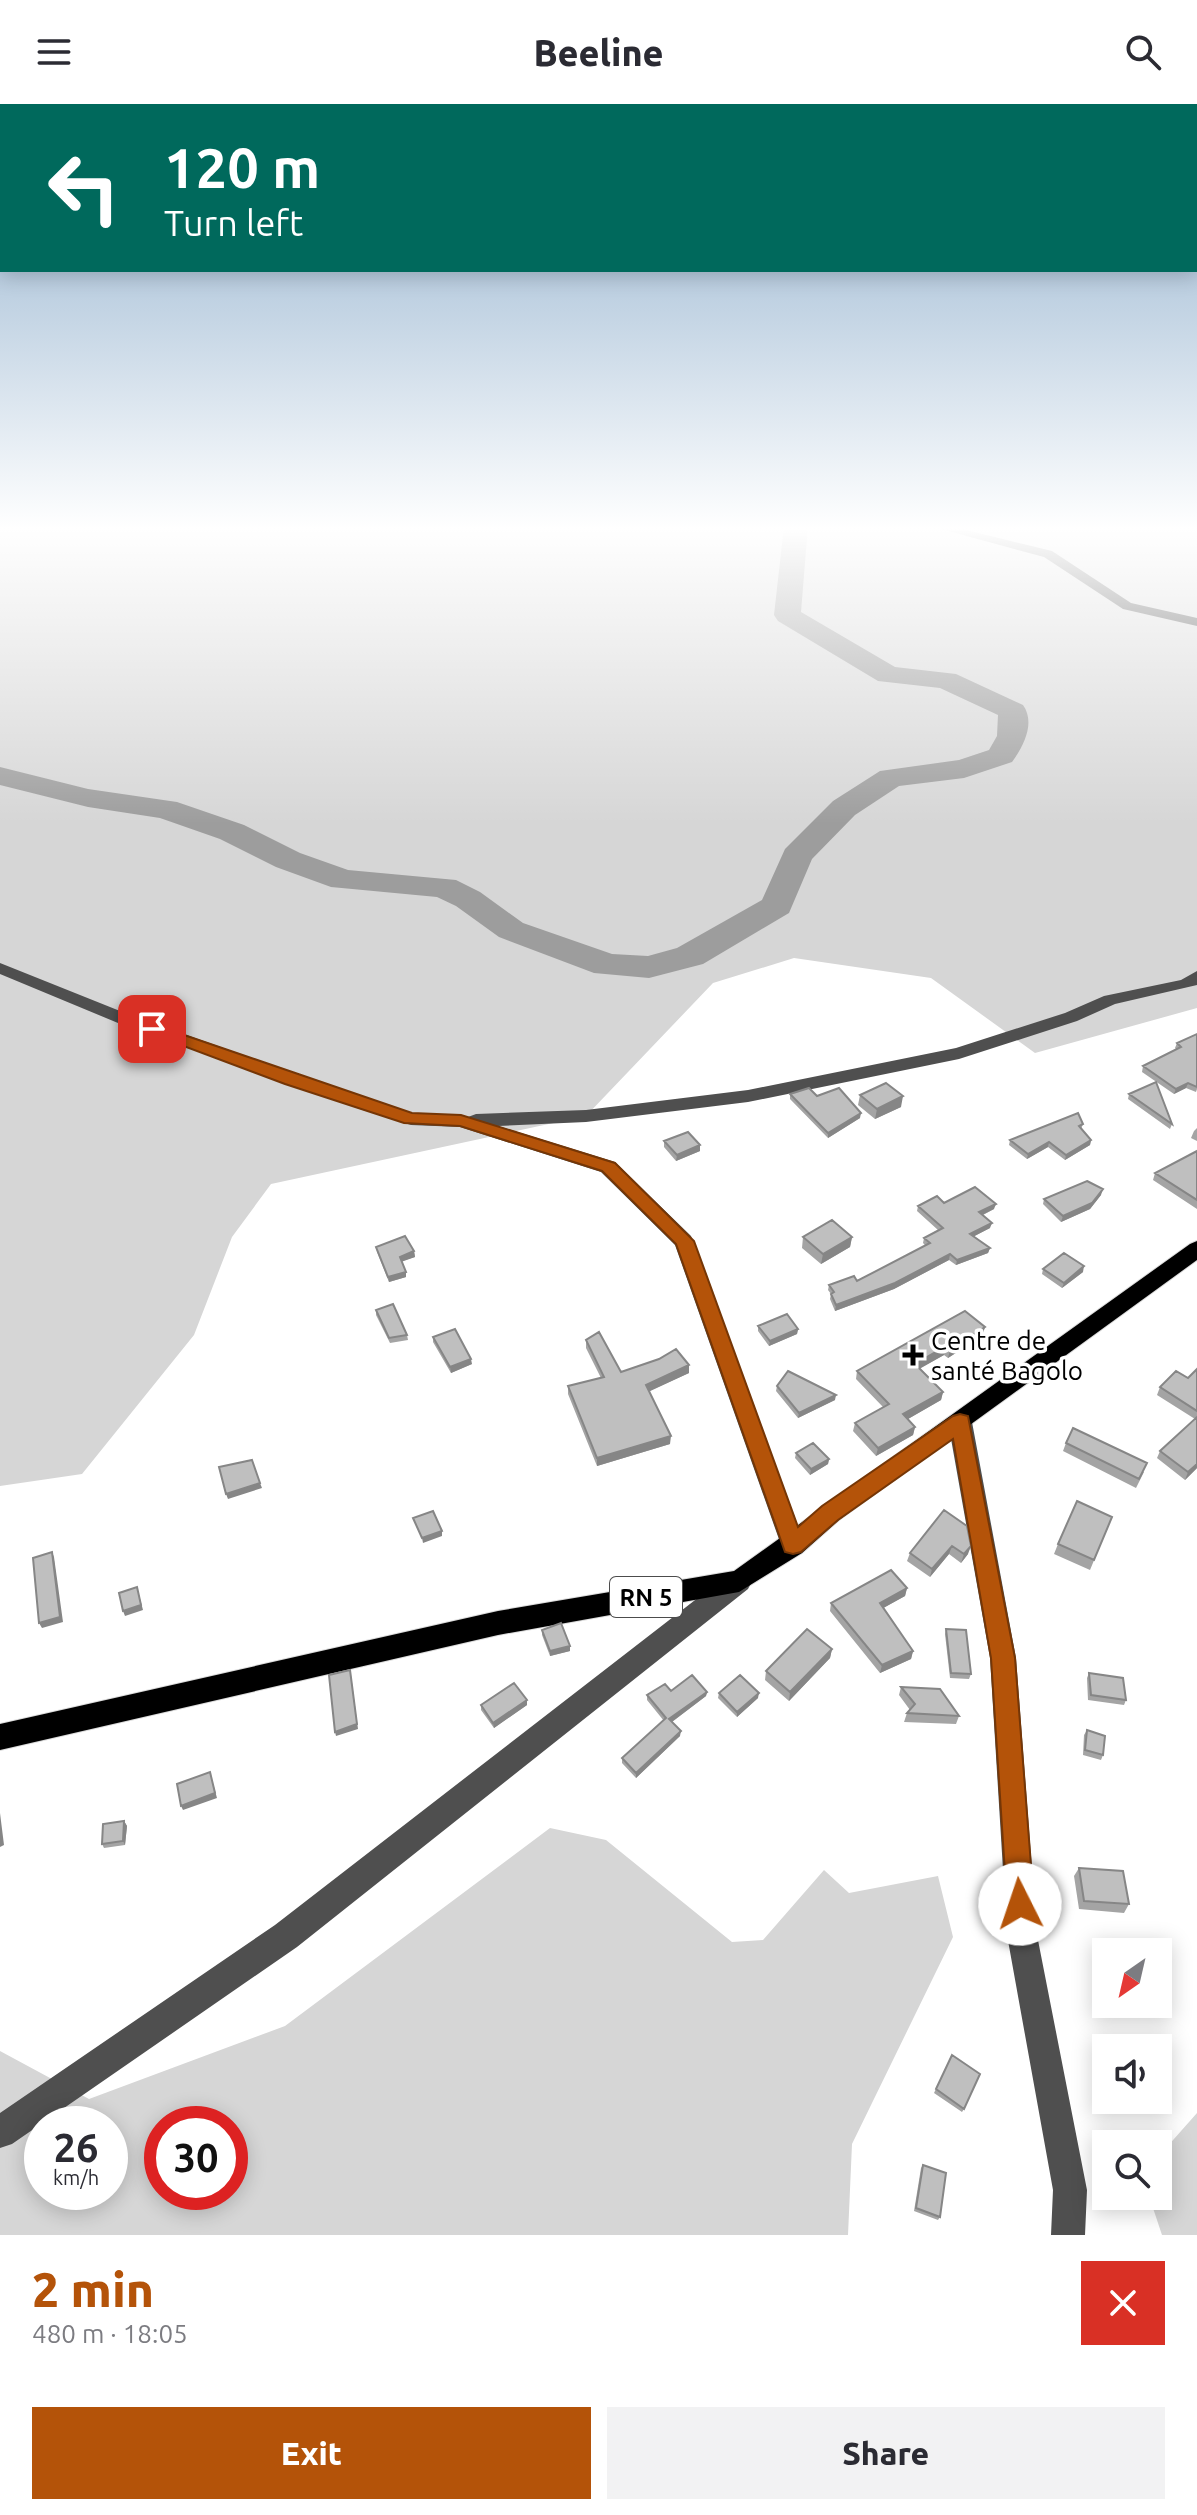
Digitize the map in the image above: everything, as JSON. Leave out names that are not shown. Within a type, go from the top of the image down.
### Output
[{"type":"main road","name":"RN 5","points":[[0,1737],[498,1623],[739,1581],[793,1545],[830,1513],[1197,1249]]},
{"type":"street","points":[[0,968],[124,1019],[291,1080],[411,1119],[461,1121],[586,1116],[748,1096],[959,1053],[1071,1017],[1110,1000],[1187,984],[1197,976]]},
{"type":"street","points":[[461,1121],[608,1167],[684,1241],[793,1545]]},
{"type":"street","points":[[960,1422],[1003,1658],[1022,1935],[1070,2190],[1068,2235]]},
{"type":"street","points":[[0,2132],[286,1936],[739,1581]]},
{"type":"shaded area","points":[[0,625],[1197,625],[1197,1008],[1035,1053],[931,978],[794,958],[713,983],[586,1116],[271,1184],[232,1237],[194,1335],[82,1474],[0,1486]]},
{"type":"shaded area","points":[[550,1828],[606,1840],[732,1942],[763,1940],[824,1870],[849,1893],[938,1876],[953,1937],[852,2144],[848,2235],[0,2235],[0,2051],[89,2099],[285,2026]]},
{"type":"shaded area","points":[[1197,2113],[1197,2235],[1162,2235],[1154,2210],[1172,2210],[1172,2141]]},
{"type":"building","points":[[1197,1034],[1197,1087],[1188,1083],[1176,1089],[1143,1066],[1181,1047],[1177,1043]]},
{"type":"building","points":[[1156,1082],[1172,1124],[1129,1094]]},
{"type":"building","points":[[886,1083],[903,1096],[877,1109],[860,1095]]},
{"type":"building","points":[[809,1088],[817,1096],[839,1088],[861,1113],[828,1133],[790,1094]]},
{"type":"building","points":[[1078,1113],[1083,1124],[1079,1126],[1091,1140],[1066,1155],[1049,1142],[1028,1154],[1010,1140]]},
{"type":"building","points":[[688,1132],[700,1145],[677,1155],[664,1141]]},
{"type":"building","points":[[1197,1151],[1197,1200],[1155,1173]]},
{"type":"building","points":[[1087,1181],[1103,1189],[1092,1203],[1063,1216],[1044,1199]]},
{"type":"building","points":[[975,1187],[996,1204],[979,1212],[992,1223],[970,1234],[990,1248],[957,1260],[950,1254],[895,1283],[836,1305],[831,1294],[834,1292],[829,1285],[854,1276],[857,1281],[930,1243],[924,1238],[943,1228],[918,1206],[937,1196],[944,1203]]},
{"type":"building","points":[[832,1220],[852,1237],[823,1254],[803,1237]]},
{"type":"building","points":[[405,1236],[414,1251],[400,1257],[406,1272],[388,1277],[376,1247]]},
{"type":"building","points":[[1064,1253],[1084,1266],[1064,1283],[1043,1269]]},
{"type":"building","points":[[393,1304],[407,1335],[389,1338],[376,1310]]},
{"type":"building","points":[[965,1311],[985,1327],[950,1350],[946,1346],[915,1364],[943,1392],[903,1414],[915,1427],[878,1448],[855,1423],[889,1404],[857,1371]]},
{"type":"building","points":[[787,1314],[798,1329],[770,1341],[758,1326]]},
{"type":"building","points":[[455,1329],[471,1359],[450,1367],[433,1337]]},
{"type":"building","points":[[599,1332],[621,1372],[659,1359],[676,1349],[689,1365],[646,1385],[671,1436],[597,1458],[568,1386],[604,1377],[586,1340]]},
{"type":"building","points":[[1197,1369],[1197,1411],[1160,1387],[1176,1371],[1188,1378]]},
{"type":"building","points":[[788,1371],[836,1395],[799,1413],[777,1386]]},
{"type":"building","points":[[1197,1417],[1197,1464],[1188,1472],[1160,1451]]},
{"type":"building","points":[[1073,1428],[1147,1463],[1139,1479],[1066,1443]]},
{"type":"building","points":[[813,1443],[829,1459],[811,1469],[796,1453]]},
{"type":"building","points":[[252,1460],[260,1483],[226,1494],[219,1467]]},
{"type":"building","points":[[1077,1501],[1112,1517],[1094,1560],[1058,1544]]},
{"type":"building","points":[[944,1510],[967,1526],[971,1546],[964,1554],[952,1546],[932,1569],[910,1553]]},
{"type":"building","points":[[433,1511],[442,1531],[422,1538],[413,1518]]},
{"type":"building","points":[[52,1552],[60,1617],[39,1623],[33,1558]]},
{"type":"building","points":[[891,1570],[907,1588],[880,1603],[913,1651],[882,1665],[831,1603]]},
{"type":"building","points":[[137,1587],[141,1605],[123,1611],[119,1593]]},
{"type":"building","points":[[561,1623],[570,1646],[550,1651],[542,1630]]},
{"type":"building","points":[[807,1629],[832,1649],[790,1692],[766,1671]]},
{"type":"building","points":[[946,1629],[966,1630],[971,1674],[951,1673]]},
{"type":"building","points":[[350,1670],[357,1724],[335,1732],[329,1675]]},
{"type":"building","points":[[1089,1673],[1123,1678],[1126,1700],[1091,1695]]},
{"type":"building","points":[[692,1675],[707,1692],[669,1719],[681,1731],[636,1773],[622,1758],[666,1718],[647,1695],[665,1684],[671,1691]]},
{"type":"building","points":[[740,1675],[759,1693],[737,1712],[719,1693]]},
{"type":"building","points":[[514,1683],[527,1700],[493,1723],[481,1705]]},
{"type":"building","points":[[901,1687],[940,1689],[959,1716],[907,1713],[915,1704]]},
{"type":"building","points":[[1087,1730],[1105,1736],[1103,1755],[1085,1750]]},
{"type":"building","points":[[210,1772],[215,1793],[181,1806],[177,1784]]},
{"type":"building","points":[[124,1821],[123,1841],[102,1844],[103,1824]]},
{"type":"building","points":[[1079,1868],[1123,1871],[1129,1904],[1084,1901]]},
{"type":"building","points":[[952,2055],[980,2074],[964,2109],[936,2089]]},
{"type":"building","points":[[923,2165],[946,2173],[940,2217],[916,2208]]},
{"type":"waterway","points":[[0,776],[88,798],[166,809],[232,832],[288,860],[343,880],[444,887],[468,899],[511,930],[607,965],[649,967],[690,956],[777,906],[797,856],[844,808],[891,778],[964,769],[1001,756],[1012,736],[1013,711],[946,680],[888,675],[805,625]]},
{"type":"place","name":"Centre de santé Bagolo","points":[[913,1355]]},
{"type":"route","points":[[152,1029],[291,1080],[411,1119],[461,1121],[608,1167],[684,1241],[793,1545],[830,1513],[960,1422],[1003,1658],[1020,1904]]}]
